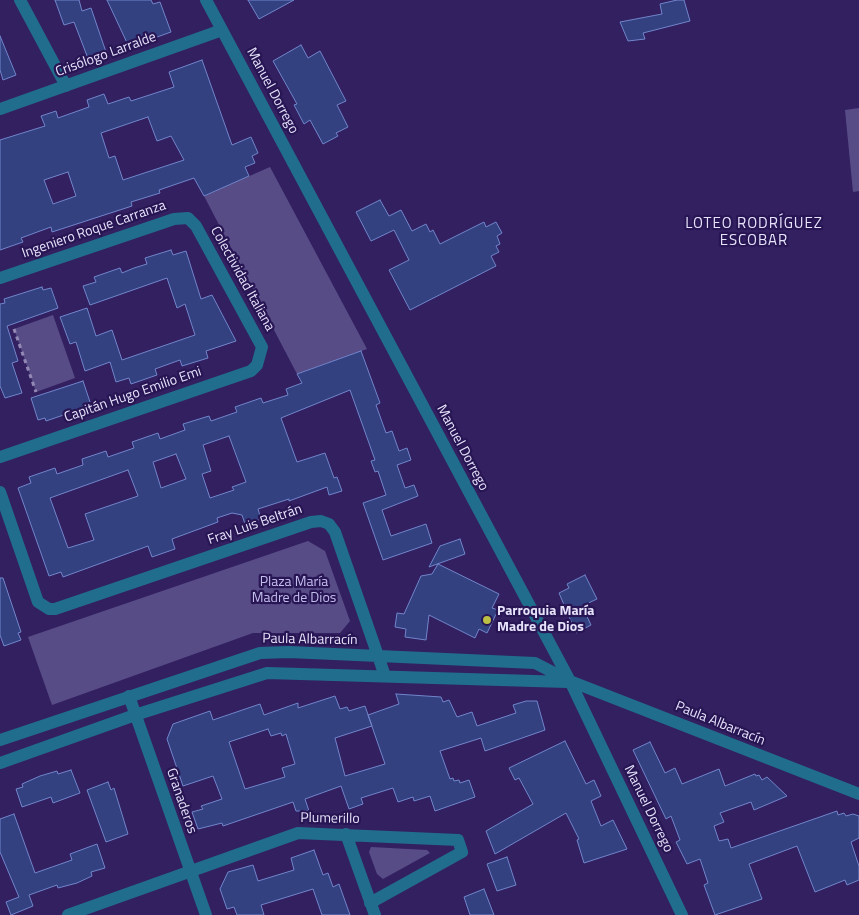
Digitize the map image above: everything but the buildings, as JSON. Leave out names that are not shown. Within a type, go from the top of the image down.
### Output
[{"type":"street","points":[[20,0],[66,86]]},
{"type":"street","name":"Manuel Dorrego","points":[[206,0],[570,681],[682,915]]},
{"type":"street","name":"Crisólogo Larralde","points":[[0,109],[222,30]]},
{"type":"street","name":"Ingeniero Roque Carranza","points":[[0,278],[174,219],[188,218],[196,226]]},
{"type":"street","name":"Colectividad Italiana","points":[[196,226],[262,347]]},
{"type":"street","name":"Capitán Hugo Emilio Emi","points":[[0,457],[251,371],[256,365],[262,347]]},
{"type":"street","name":"Fray Luis Beltrán","points":[[0,492],[38,602],[43,607],[55,609],[311,522],[321,521],[329,524],[335,532],[385,676]]},
{"type":"street","name":"Paula Albarracín","points":[[0,740],[260,653],[535,663],[570,681],[859,794]]},
{"type":"street","name":"Paula Albarracín","points":[[0,763],[135,715],[267,673],[542,682],[570,681]]},
{"type":"street","name":"Granaderos","points":[[129,696],[206,915]]},
{"type":"street","name":"Plumerillo","points":[[68,915],[287,836],[309,832],[458,840],[462,852],[372,909]]},
{"type":"street","points":[[346,834],[372,909]]},
{"type":"path","points":[[14,330],[36,392]]},
{"type":"green space","points":[[859,108],[859,191],[853,192],[845,110]]},
{"type":"green space","points":[[270,167],[367,349],[297,374],[204,196]]},
{"type":"green space","points":[[53,315],[75,378],[36,392],[14,329]]},
{"type":"green space","name":"Plaza María Madre de Dios","points":[[308,541],[325,551],[350,621],[340,633],[253,633],[52,705],[28,637]]},
{"type":"green space","points":[[371,847],[427,850],[430,853],[383,879],[377,874],[369,852]]},
{"type":"place","name":"Parroquia María Madre de Dios","points":[[487,620]]},
{"type":"district","name":"LOTEO RODRÍGUEZ ESCOBAR","points":[[754,232]]}]
